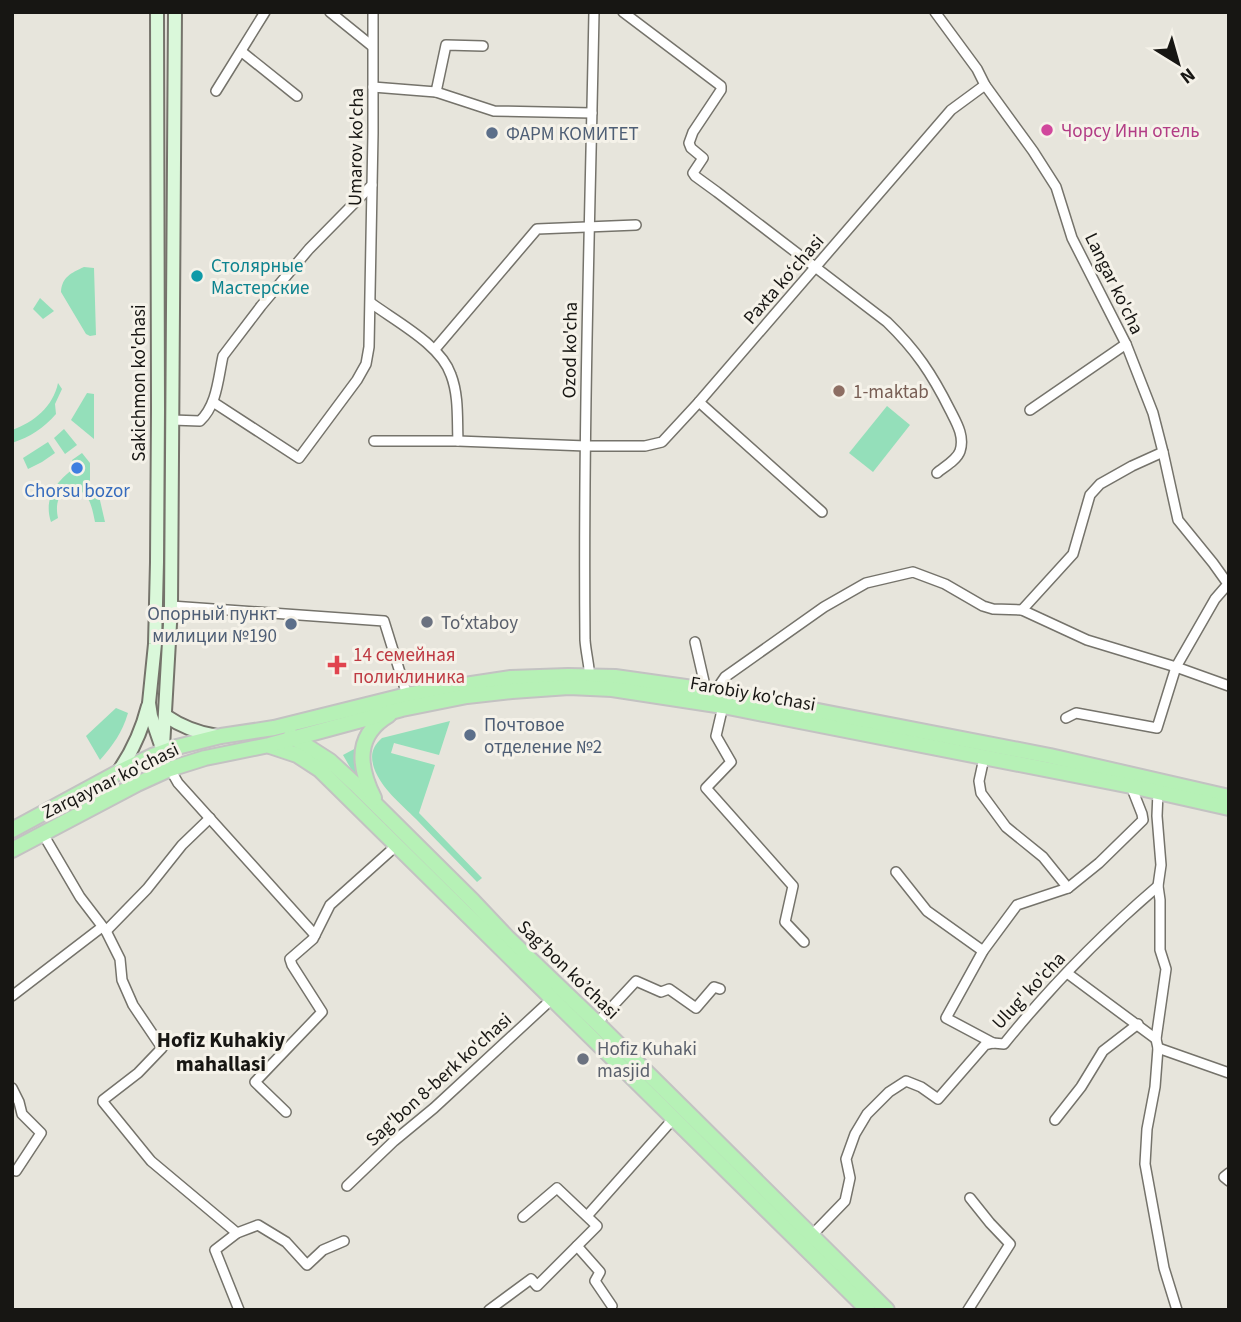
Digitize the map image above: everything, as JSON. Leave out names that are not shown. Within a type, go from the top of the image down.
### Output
[{"type":"main road","name":"Sakichmon ko'chasi","points":[[157,12],[158,423],[155,644],[149,703],[170,769]]},
{"type":"main road","name":"Sakichmon ko'chasi","points":[[152,777],[163,751],[171,606],[175,12]]},
{"type":"main road","name":"Farobiy ko'chasi","points":[[274,728],[404,702],[590,681],[612,689],[714,698],[1050,756],[1229,797]]},
{"type":"main road","name":"Farobiy ko'chasi","points":[[714,698],[984,758],[1229,808]]},
{"type":"main road","points":[[379,808],[364,773],[363,746],[376,725],[404,702]]},
{"type":"main road","name":"Farobiy ko'chasi","points":[[269,745],[404,702]]},
{"type":"main road","points":[[117,773],[135,744],[149,703]]},
{"type":"main road","points":[[166,716],[195,732],[221,736]]},
{"type":"main road","points":[[269,745],[274,728]]},
{"type":"main road","name":"Zarqaynar ko'chasi","points":[[12,830],[163,751],[221,736],[274,728]]},
{"type":"main road","name":"Sag’bon ko’chasi","points":[[274,728],[330,761],[474,901],[815,1244],[868,1310]]},
{"type":"main road","name":"Zarqaynar ko'chasi","points":[[12,850],[170,769],[218,755],[269,745]]},
{"type":"main road","name":"Sag’bon ko’chasi","points":[[269,745],[297,754],[320,769],[674,1118],[887,1310]]},
{"type":"street","points":[[216,90],[265,12]]},
{"type":"street","points":[[330,12],[373,46]]},
{"type":"street","name":"Umarov ko'cha","points":[[213,402],[299,458],[350,391],[366,364],[371,303],[373,12]]},
{"type":"street","name":"Ozod ko'cha","points":[[590,681],[586,643],[586,446],[594,12]]},
{"type":"street","points":[[623,12],[721,86],[689,143],[691,148],[704,158],[693,173],[695,176],[887,322],[905,339],[927,368],[959,429],[961,440],[958,456],[937,473]]},
{"type":"street","name":"Langar ko'cha","points":[[935,12],[977,69],[985,85],[1056,187],[1072,238],[1126,344],[1153,413],[1178,520],[1228,584]]},
{"type":"street","points":[[436,92],[446,45],[483,46]]},
{"type":"street","points":[[242,52],[297,96]]},
{"type":"street","name":"Paxta ko‘chasi","points":[[374,440],[586,446],[645,446],[662,442],[951,110],[985,85]]},
{"type":"street","points":[[373,87],[436,92],[494,111],[592,113]]},
{"type":"street","points":[[172,420],[200,421],[210,410],[223,356],[309,249],[372,185]]},
{"type":"street","points":[[435,349],[533,232],[542,228],[636,225]]},
{"type":"street","points":[[371,303],[435,349],[451,373],[456,394],[458,441]]},
{"type":"street","points":[[1030,410],[1126,344]]},
{"type":"street","points":[[699,402],[822,512]]},
{"type":"street","points":[[1022,610],[1073,554],[1090,495],[1100,484],[1163,452]]},
{"type":"street","name":"Farobiy ko'chasi","points":[[714,698],[725,677],[824,607],[866,583],[913,572],[945,584],[983,606],[1022,610],[1087,640],[1229,686]]},
{"type":"street","points":[[1066,718],[1076,713],[1157,728],[1176,667],[1215,599],[1228,584]]},
{"type":"street","points":[[171,606],[384,621],[402,679],[404,702]]},
{"type":"street","points":[[695,642],[714,698],[716,736],[731,762],[706,788],[793,886],[785,922],[804,942]]},
{"type":"street","points":[[984,758],[979,781],[981,793],[1006,827],[1043,857],[1068,888]]},
{"type":"street","points":[[170,769],[178,783],[315,934]]},
{"type":"street","points":[[993,1043],[946,1018],[983,951],[1017,905],[1068,888],[1099,863],[1143,820],[1131,786]]},
{"type":"street","points":[[1157,792],[1161,865],[1158,886],[1160,950],[1166,969],[1145,1164],[1164,1268],[1177,1310]]},
{"type":"street","points":[[12,996],[104,929],[147,889],[182,845],[210,817]]},
{"type":"street","points":[[43,834],[80,897],[104,929],[120,959],[122,980],[133,1005],[162,1048],[138,1073],[103,1102],[151,1161],[237,1233]]},
{"type":"street","points":[[286,1112],[255,1082],[322,1012],[290,959],[309,943],[330,905],[397,845]]},
{"type":"street","points":[[896,872],[927,911],[983,951]]},
{"type":"street","name":"Ulug' ko'cha","points":[[815,1244],[845,1200],[850,1178],[846,1158],[855,1134],[867,1114],[889,1092],[905,1081],[921,1087],[939,1099],[985,1045],[1004,1044],[1030,1012],[1112,926],[1158,886]]},
{"type":"street","points":[[1068,973],[1138,1024],[1157,1043],[1229,1073]]},
{"type":"street","points":[[597,1023],[636,981],[661,992],[668,989],[696,1008],[714,986],[720,989]]},
{"type":"street","name":"Sag'bon 8-berk ko'chasi","points":[[347,1186],[552,998]]},
{"type":"street","points":[[1055,1120],[1082,1087],[1103,1051],[1138,1024]]},
{"type":"street","points":[[12,1088],[22,1114],[41,1132],[16,1171]]},
{"type":"street","points":[[587,1216],[674,1118]]},
{"type":"street","points":[[1229,1173],[1224,1177],[1229,1181]]},
{"type":"street","points":[[489,1310],[531,1279],[537,1286],[597,1226],[557,1188],[523,1217]]},
{"type":"street","points":[[968,1310],[1010,1244],[970,1198]]},
{"type":"street","points":[[239,1310],[215,1250],[237,1233],[258,1225],[286,1242],[307,1265],[323,1250],[344,1241]]},
{"type":"street","points":[[577,1246],[600,1272],[595,1281],[612,1306]]},
{"type":"green space","points":[[84,267],[94,268],[96,335],[90,336],[86,334],[61,292],[68,276]]},
{"type":"green space","points":[[40,298],[54,311],[43,319],[33,309]]},
{"type":"green space","points":[[58,383],[62,389],[55,404],[56,414],[36,432],[12,443],[12,430],[28,423],[47,406]]},
{"type":"green space","points":[[87,393],[94,394],[94,439],[71,420]]},
{"type":"green space","points":[[887,406],[910,425],[873,472],[849,453]]},
{"type":"green space","points":[[64,429],[77,445],[65,454],[54,438]]},
{"type":"green space","points":[[48,442],[55,453],[28,469],[23,458]]},
{"type":"green space","points":[[82,453],[90,463],[90,485],[99,496],[105,522],[95,522],[88,499],[78,489],[67,491],[60,496],[58,518],[51,522],[49,505],[53,490],[76,467],[72,460]]},
{"type":"green space","points":[[116,708],[128,713],[117,738],[100,760],[86,736]]},
{"type":"green space","points":[[450,721],[439,755],[394,743],[391,753],[435,765],[419,813],[482,878],[477,882],[392,795],[381,782],[373,763],[373,751],[382,738]]},
{"type":"green space","points":[[358,747],[362,780],[351,769],[343,755]]},
{"type":"place","name":"Чорсу Инн отель","points":[[1047,130]]},
{"type":"place","name":"ФАРМ КОМИТЕТ","points":[[492,133]]},
{"type":"place","name":"Столярные Мастерские","points":[[197,276]]},
{"type":"place","name":"1-maktab","points":[[839,391]]},
{"type":"place","name":"Chorsu bozor","points":[[77,468]]},
{"type":"place","name":"Toʻxtaboy","points":[[427,622]]},
{"type":"place","name":"Опорный пункт милиции №190","points":[[291,624]]},
{"type":"place","name":"14 семейная поликлиника","points":[[337,665]]},
{"type":"place","name":"Почтовое отделение №2","points":[[470,735]]},
{"type":"place","name":"Hofiz Kuhaki masjid","points":[[583,1059]]},
{"type":"district","name":"Hofiz Kuhakiy mahallasi","points":[[221,1052]]}]
